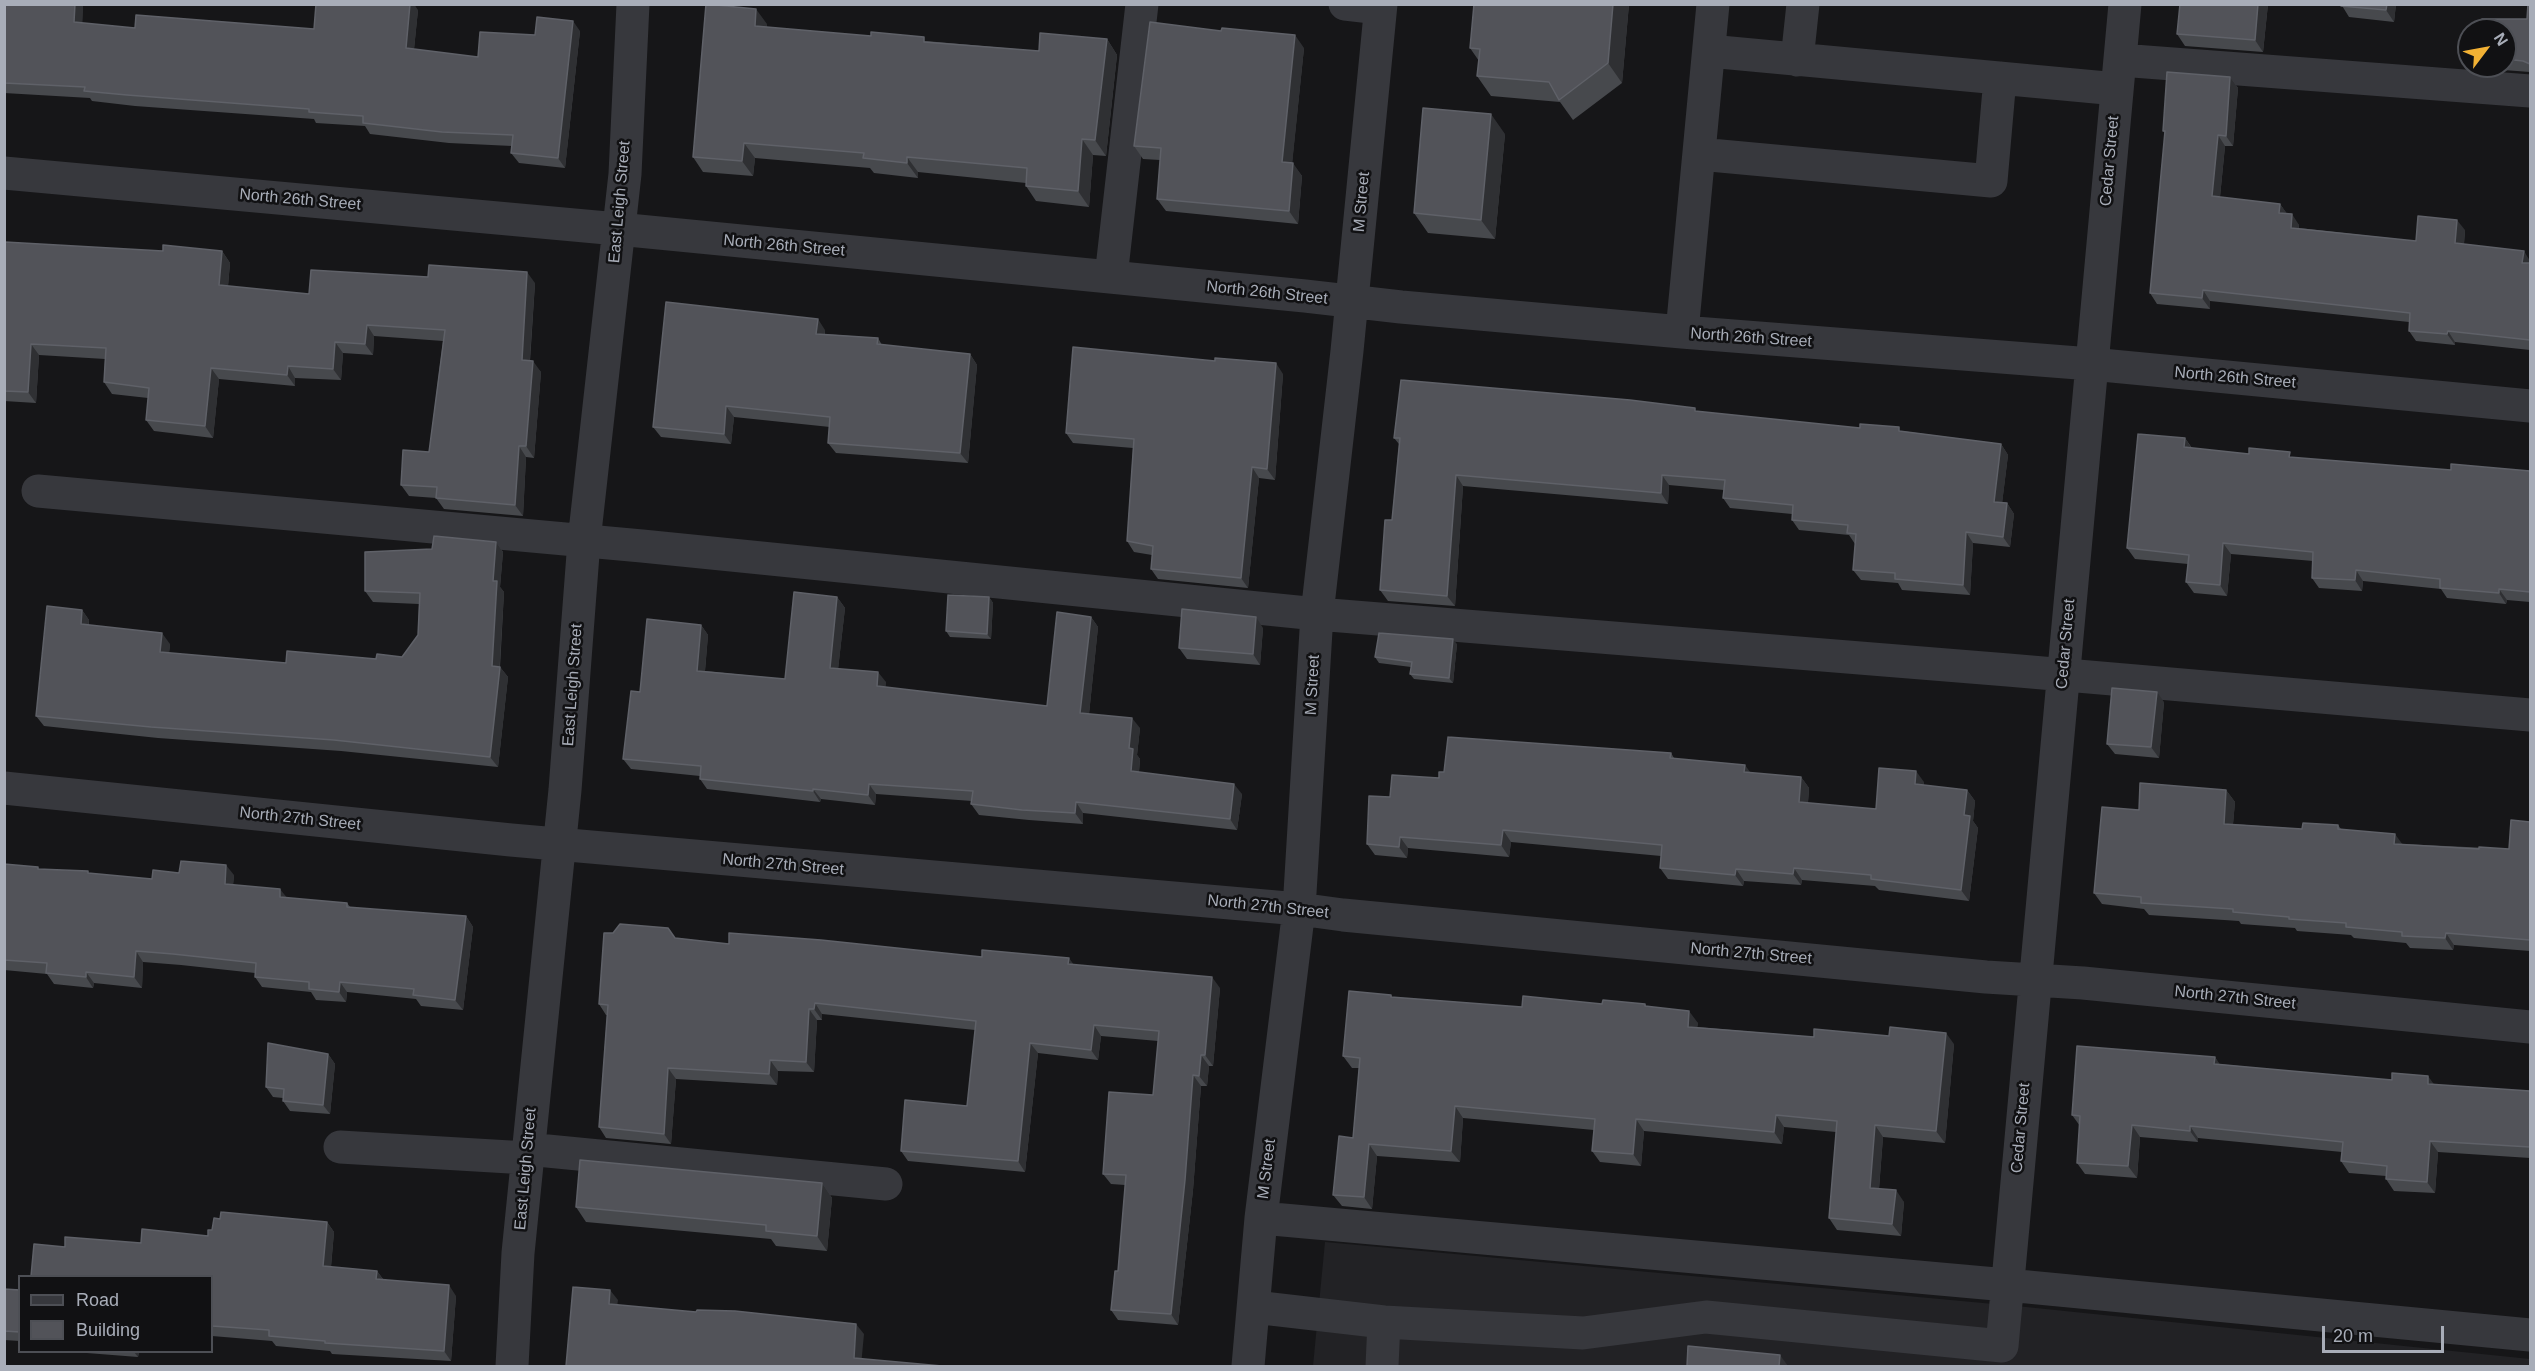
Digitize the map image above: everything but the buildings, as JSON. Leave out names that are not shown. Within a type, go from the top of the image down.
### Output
[{"type":"street","name":"East Leigh Street","points":[[512,1366],[527,1153],[565,790],[584,541],[625,174],[633,4]]},
{"type":"street","points":[[1111,277],[1142,4]]},
{"type":"street","points":[[1345,4],[1380,6]]},
{"type":"street","points":[[1682,332],[1713,4]]},
{"type":"street","points":[[1797,60],[1803,4]]},
{"type":"street","name":"Cedar Street","points":[[1384,1322],[1583,1333],[1706,1317],[2002,1346],[2125,4]]},
{"type":"street","name":"M Street","points":[[1248,1366],[1261,1218],[1299,909],[1317,614],[1352,302],[1380,6]]},
{"type":"street","points":[[1709,51],[2000,78],[2118,75],[2530,91]]},
{"type":"street","points":[[1699,154],[1991,182],[2000,78]]},
{"type":"street","name":"North 26th Street","points":[[4,173],[618,229],[1352,302],[1682,332],[2091,364],[2530,406]]},
{"type":"street","points":[[38,491],[584,541],[1317,614],[2530,716]]},
{"type":"street","name":"North 27th Street","points":[[4,788],[626,851],[1299,909],[2530,1027]]},
{"type":"street","points":[[339,1147],[527,1153],[886,1184]]},
{"type":"street","points":[[1261,1218],[2007,1284],[2530,1335]]},
{"type":"street","points":[[1254,1307],[1384,1322],[1382,1366]]},
{"type":"shaded area","points":[[1325,1242],[2026,1307],[2530,1359],[2530,1366],[1313,1366]]}]
